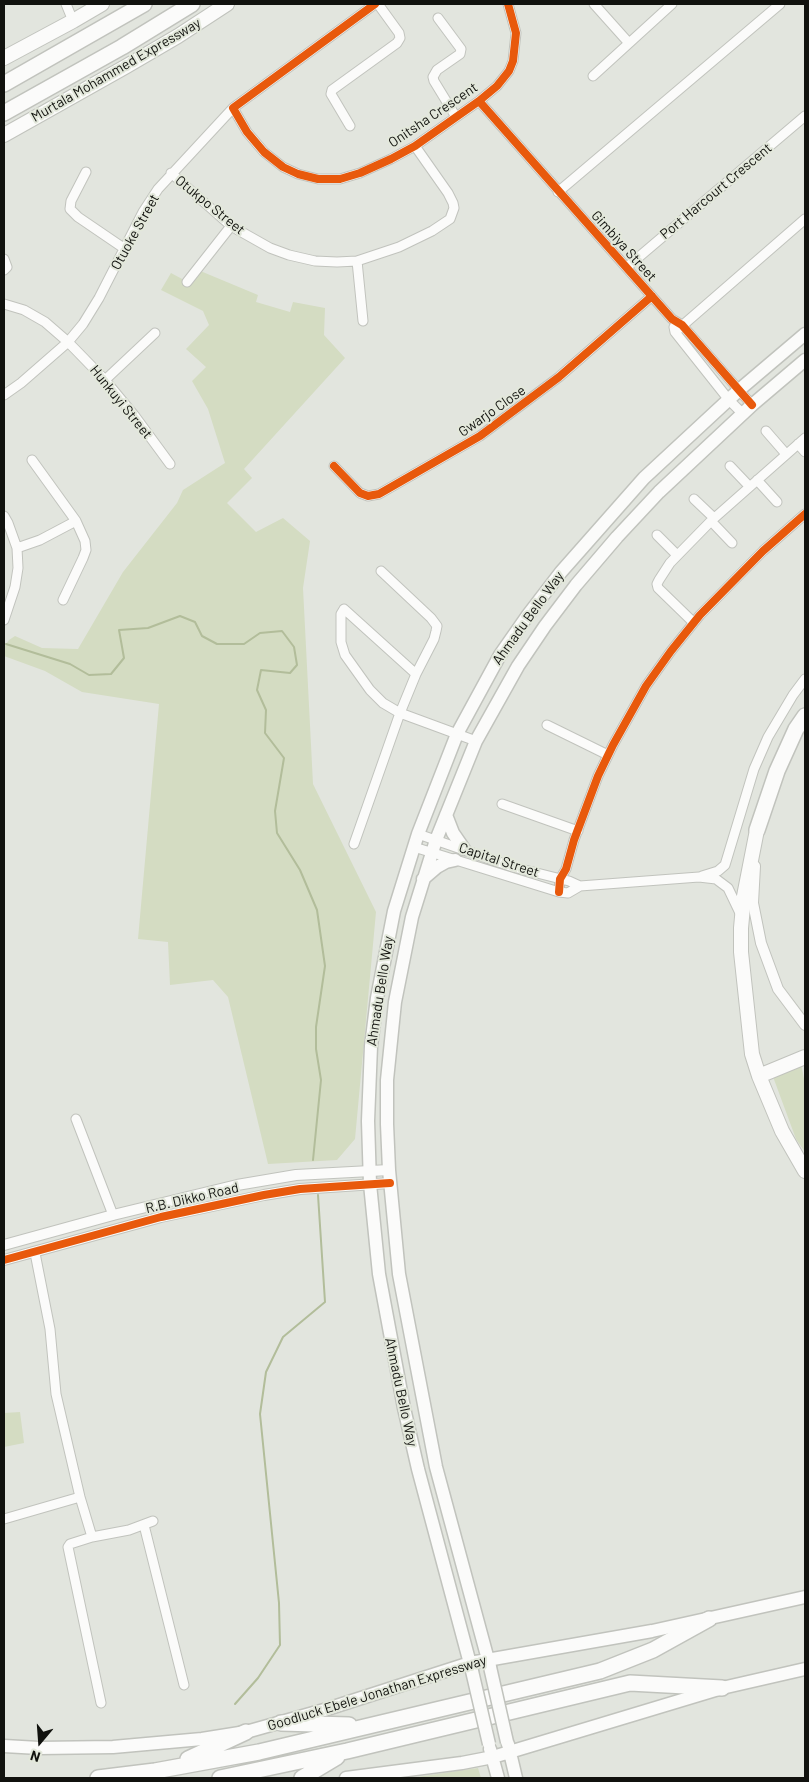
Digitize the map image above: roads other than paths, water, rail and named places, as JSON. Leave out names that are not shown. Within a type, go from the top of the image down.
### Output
[{"type":"highway","points":[[4,58],[102,4]]},
{"type":"highway","points":[[4,84],[144,4]]},
{"type":"highway","name":"Murtala Mohammed Expressway","points":[[4,113],[122,47],[192,4]]},
{"type":"highway","name":"Murtala Mohammed Expressway","points":[[4,135],[125,68],[227,4]]},
{"type":"highway","points":[[805,716],[796,730],[777,771],[756,830],[744,896],[741,952],[752,1054],[759,1076],[782,1130],[805,1171]]},
{"type":"highway","points":[[759,1076],[805,1057]]},
{"type":"highway","name":"Goodluck Ebele Jonathan Expressway","points":[[98,1778],[155,1771],[260,1752],[600,1671],[653,1650],[709,1619]]},
{"type":"highway","points":[[220,1778],[347,1751],[630,1683],[722,1688]]},
{"type":"highway","points":[[280,1723],[370,1726]]},
{"type":"highway","points":[[155,1771],[188,1759],[246,1732]]},
{"type":"highway","points":[[302,1778],[347,1751]]},
{"type":"main road","name":"Ahmadu Bello Way","points":[[498,1778],[471,1667],[418,1469],[402,1399],[379,1274],[369,1171],[368,1077],[377,998],[394,911],[418,834],[457,734],[500,656],[561,572],[644,478],[739,390],[805,334]]},
{"type":"main road","name":"Ahmadu Bello Way","points":[[516,1778],[489,1663],[436,1467],[399,1274],[387,1124],[390,1048],[405,949],[423,879],[436,840],[476,741],[518,666],[576,585],[617,536],[659,492],[752,405],[805,360]]},
{"type":"main road","points":[[446,815],[453,833],[464,849]]},
{"type":"main road","points":[[423,879],[437,867],[455,860]]},
{"type":"main road","name":"Goodluck Ebele Jonathan Expressway","points":[[4,1746],[39,1748],[113,1747],[202,1739],[246,1732],[471,1667],[652,1632],[805,1597]]},
{"type":"main road","points":[[346,1778],[462,1763],[493,1757],[509,1747],[722,1688],[805,1669]]},
{"type":"street","points":[[66,4],[73,21]]},
{"type":"street","points":[[233,108],[377,4],[399,33],[400,38],[397,44],[332,90],[331,94],[350,126]]},
{"type":"street","name":"Onitsha Crescent","points":[[233,108],[248,132],[264,152],[283,167],[298,174],[318,179],[340,178],[360,173],[415,146],[497,86],[513,61],[516,33],[508,4]]},
{"type":"street","points":[[594,4],[628,42]]},
{"type":"street","points":[[593,76],[628,42],[672,4]]},
{"type":"street","points":[[558,192],[780,4]]},
{"type":"street","points":[[438,18],[461,49],[460,54],[437,70],[433,77],[456,117]]},
{"type":"street","name":"Gimbiya Street","points":[[479,101],[672,319],[682,325],[752,405]]},
{"type":"street","name":"Otuoke Street","points":[[4,395],[21,383],[68,342],[83,324],[158,189],[233,108]]},
{"type":"street","name":"Port Harcourt Crescent","points":[[627,267],[805,116]]},
{"type":"street","name":"Otukpo Street","points":[[171,173],[231,226],[270,248],[315,261],[357,261],[399,247],[432,231],[450,219],[454,208],[448,194],[415,146]]},
{"type":"street","points":[[86,172],[71,201],[70,209],[124,249]]},
{"type":"street","points":[[675,332],[805,218]]},
{"type":"street","points":[[188,282],[231,226]]},
{"type":"street","points":[[4,259],[7,267],[4,270]]},
{"type":"street","points":[[357,261],[363,321]]},
{"type":"street","name":"Gwarjo Close","points":[[334,466],[360,493],[368,496],[379,494],[480,436],[558,378],[652,296]]},
{"type":"street","name":"Hunkuyi Street","points":[[4,304],[24,310],[45,322],[68,342],[105,380],[134,414],[170,464]]},
{"type":"street","points":[[672,319],[675,332],[729,400],[743,414]]},
{"type":"street","points":[[105,380],[155,333]]},
{"type":"street","points":[[766,431],[786,454]]},
{"type":"street","points":[[693,622],[657,586],[670,563],[712,519],[802,441],[805,452]]},
{"type":"street","points":[[32,460],[76,522],[85,541],[86,550],[84,558],[63,600]]},
{"type":"street","points":[[730,466],[777,502]]},
{"type":"street","points":[[694,499],[732,543]]},
{"type":"street","points":[[563,893],[566,869],[598,776],[628,716],[646,686],[693,622],[763,550],[805,514]]},
{"type":"street","points":[[4,516],[17,548],[18,568],[15,587],[4,620]]},
{"type":"street","points":[[17,548],[40,540],[76,522]]},
{"type":"street","points":[[657,535],[677,555]]},
{"type":"street","points":[[354,844],[400,713],[416,674],[434,639],[436,626],[431,618],[381,571]]},
{"type":"street","points":[[416,674],[344,609],[341,614],[341,642],[345,655],[370,690],[383,704],[400,713],[476,741]]},
{"type":"street","name":"Capital Street","points":[[699,877],[718,871],[725,865],[754,769],[773,729],[805,679]]},
{"type":"street","points":[[547,725],[608,755]]},
{"type":"street","points":[[502,804],[578,832]]},
{"type":"street","points":[[756,830],[753,903],[761,943],[778,989],[805,1025]]},
{"type":"street","name":"Capital Street","points":[[418,834],[513,867],[580,886],[699,877],[716,879],[728,888],[736,902],[742,920]]},
{"type":"street","points":[[414,847],[563,893],[580,886]]},
{"type":"street","points":[[76,1119],[113,1215]]},
{"type":"street","name":"R.B. Dikko Road","points":[[4,1245],[113,1215],[237,1185],[296,1175],[333,1172],[369,1171],[390,1176]]},
{"type":"street","name":"R.B. Dikko Road","points":[[4,1260],[161,1217],[227,1202],[300,1189],[370,1184],[390,1176]]},
{"type":"street","points":[[34,1253],[50,1329],[56,1394],[80,1497],[92,1538]]},
{"type":"street","points":[[4,1519],[80,1497]]},
{"type":"street","points":[[102,1703],[68,1547],[70,1544],[144,1526],[153,1521]]},
{"type":"street","points":[[144,1526],[184,1685]]},
{"type":"waterway","points":[[6,644],[70,664],[89,675],[111,674],[124,658],[119,630],[148,628],[180,616],[195,622],[202,636],[217,644],[244,644],[260,633],[282,631],[294,647],[297,665],[290,673],[261,670],[257,690],[266,710],[265,733],[284,758],[275,811],[277,833],[300,870],[317,910],[325,966],[316,1027],[316,1049],[321,1080],[313,1160]]},
{"type":"waterway","points":[[235,1704],[258,1678],[280,1645],[279,1603],[260,1414],[266,1372],[283,1337],[325,1302],[318,1195]]}]
